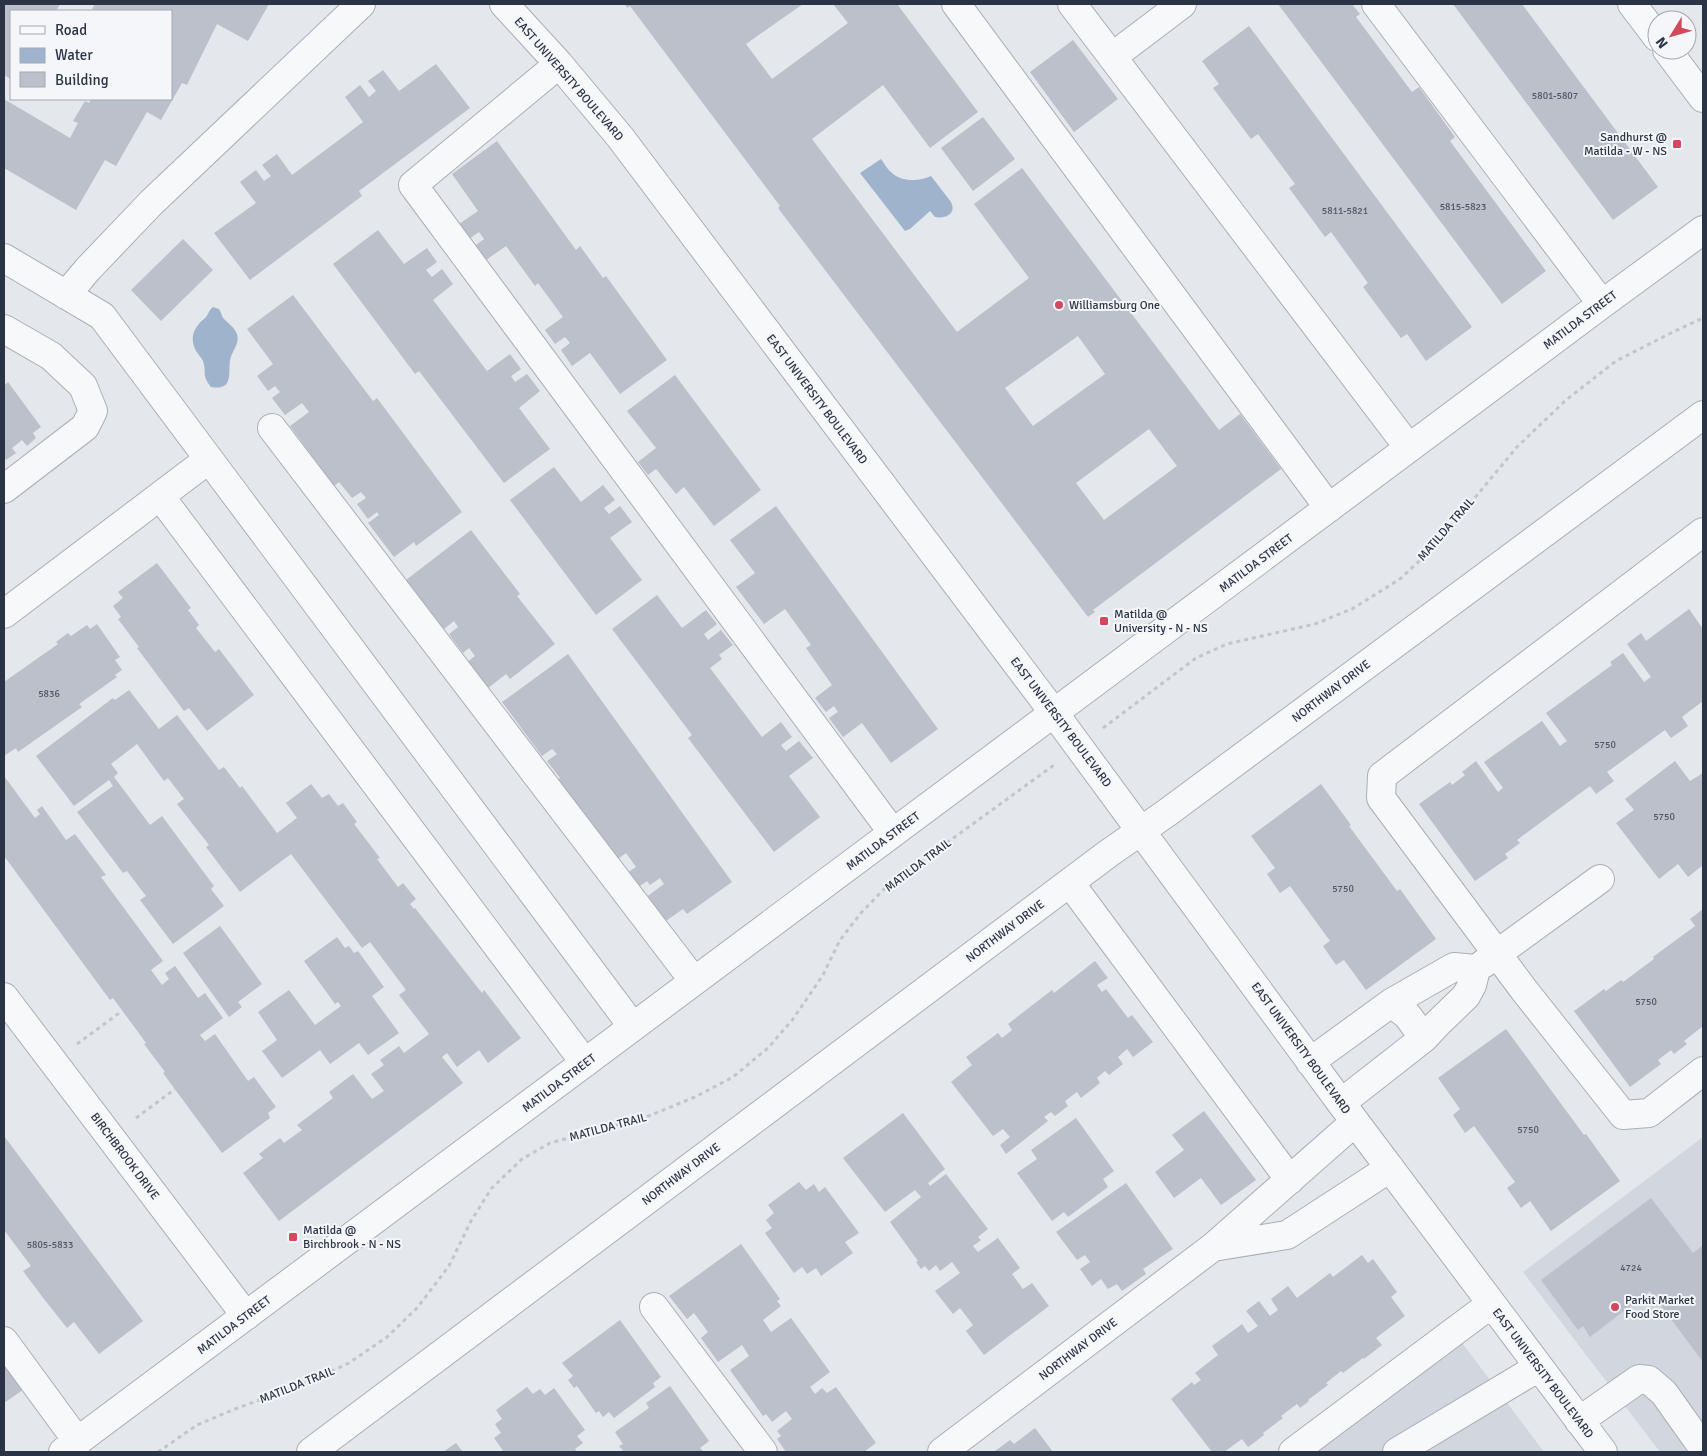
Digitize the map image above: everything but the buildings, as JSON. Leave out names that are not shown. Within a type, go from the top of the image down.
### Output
[{"type":"street","points":[[66,295],[151,203],[361,4]]},
{"type":"street","name":"EAST UNIVERSITY BOULEVARD","points":[[504,4],[559,64],[620,137],[1054,713],[1310,1062],[1603,1452]]},
{"type":"street","points":[[956,4],[1329,508]]},
{"type":"street","points":[[1072,4],[1409,448]]},
{"type":"street","points":[[1112,57],[1182,4]]},
{"type":"street","points":[[1376,4],[1602,304]]},
{"type":"street","points":[[1632,4],[1647,24]]},
{"type":"street","points":[[1674,60],[1703,98]]},
{"type":"street","points":[[559,64],[412,185],[894,833]]},
{"type":"street","name":"MATILDA STREET","points":[[70,1447],[1703,230]]},
{"type":"street","points":[[4,258],[102,316],[633,1027]]},
{"type":"street","points":[[4,329],[51,356],[83,386],[93,411],[85,426],[4,489]]},
{"type":"street","name":"NORTHWAY DRIVE","points":[[311,1452],[1070,883],[1703,415]]},
{"type":"street","points":[[272,428],[694,982]]},
{"type":"street","points":[[4,614],[209,459]]},
{"type":"street","points":[[160,496],[585,1063]]},
{"type":"street","points":[[1703,532],[1382,776],[1381,798],[1487,962],[1524,990],[1623,1115],[1649,1113],[1703,1071]]},
{"type":"street","points":[[1310,1062],[1391,1003],[1454,967],[1487,962],[1600,879]]},
{"type":"street","points":[[1070,883],[1290,1180]]},
{"type":"street","name":"NORTHWAY DRIVE","points":[[942,1452],[1213,1247],[1290,1180],[1348,1112],[1466,996],[1487,962]]},
{"type":"street","name":"BIRCHBROOK DRIVE","points":[[4,997],[246,1316]]},
{"type":"street","points":[[1391,1003],[1408,1015],[1424,1038]]},
{"type":"street","name":"NORTHWAY DRIVE","points":[[1213,1247],[1287,1235],[1390,1168]]},
{"type":"street","points":[[1297,1451],[1491,1304]]},
{"type":"street","points":[[654,1307],[763,1452]]},
{"type":"street","points":[[4,1341],[70,1447]]},
{"type":"street","points":[[1397,1452],[1539,1367]]},
{"type":"street","points":[[1579,1421],[1639,1379],[1649,1380],[1664,1394],[1703,1448]]},
{"type":"path","name":"MATILDA TRAIL","points":[[1110,723],[1196,658],[1227,644],[1316,624],[1352,609],[1400,579],[1434,547],[1518,446],[1566,400],[1616,361],[1703,318]]},
{"type":"path","name":"MATILDA TRAIL","points":[[158,1452],[196,1426],[235,1408],[311,1382],[349,1363],[387,1337],[417,1308],[448,1266],[471,1221],[491,1189],[522,1159],[550,1143],[646,1117],[695,1097],[733,1077],[768,1048],[793,1019],[823,975],[840,940],[861,913],[886,887],[1043,773]]},
{"type":"path","points":[[75,1046],[122,1011]]},
{"type":"path","points":[[131,1122],[175,1088]]},
{"type":"shaded area","points":[[1703,1137],[1703,1452],[1660,1452],[1523,1272]]},
{"type":"shaded area","points":[[1460,1340],[1544,1452],[1310,1452]]},
{"type":"water","points":[[881,159],[890,171],[900,178],[915,180],[931,176],[951,202],[951,213],[946,216],[935,217],[930,211],[910,229],[905,231],[860,173]]},
{"type":"water","points":[[213,307],[219,309],[223,318],[234,329],[238,338],[231,357],[227,384],[218,388],[211,387],[208,383],[203,361],[196,351],[193,342],[195,329]]},
{"type":"place","name":"Sandhurst @ Matilda - W - NS","points":[[1677,144]]},
{"type":"place","name":"Williamsburg One","points":[[1059,305]]},
{"type":"place","name":"Matilda @ University - N - NS","points":[[1104,621]]},
{"type":"place","name":"Matilda @ Birchbrook - N - NS","points":[[293,1237]]},
{"type":"place","name":"Parkit Market Food Store","points":[[1615,1307]]}]
